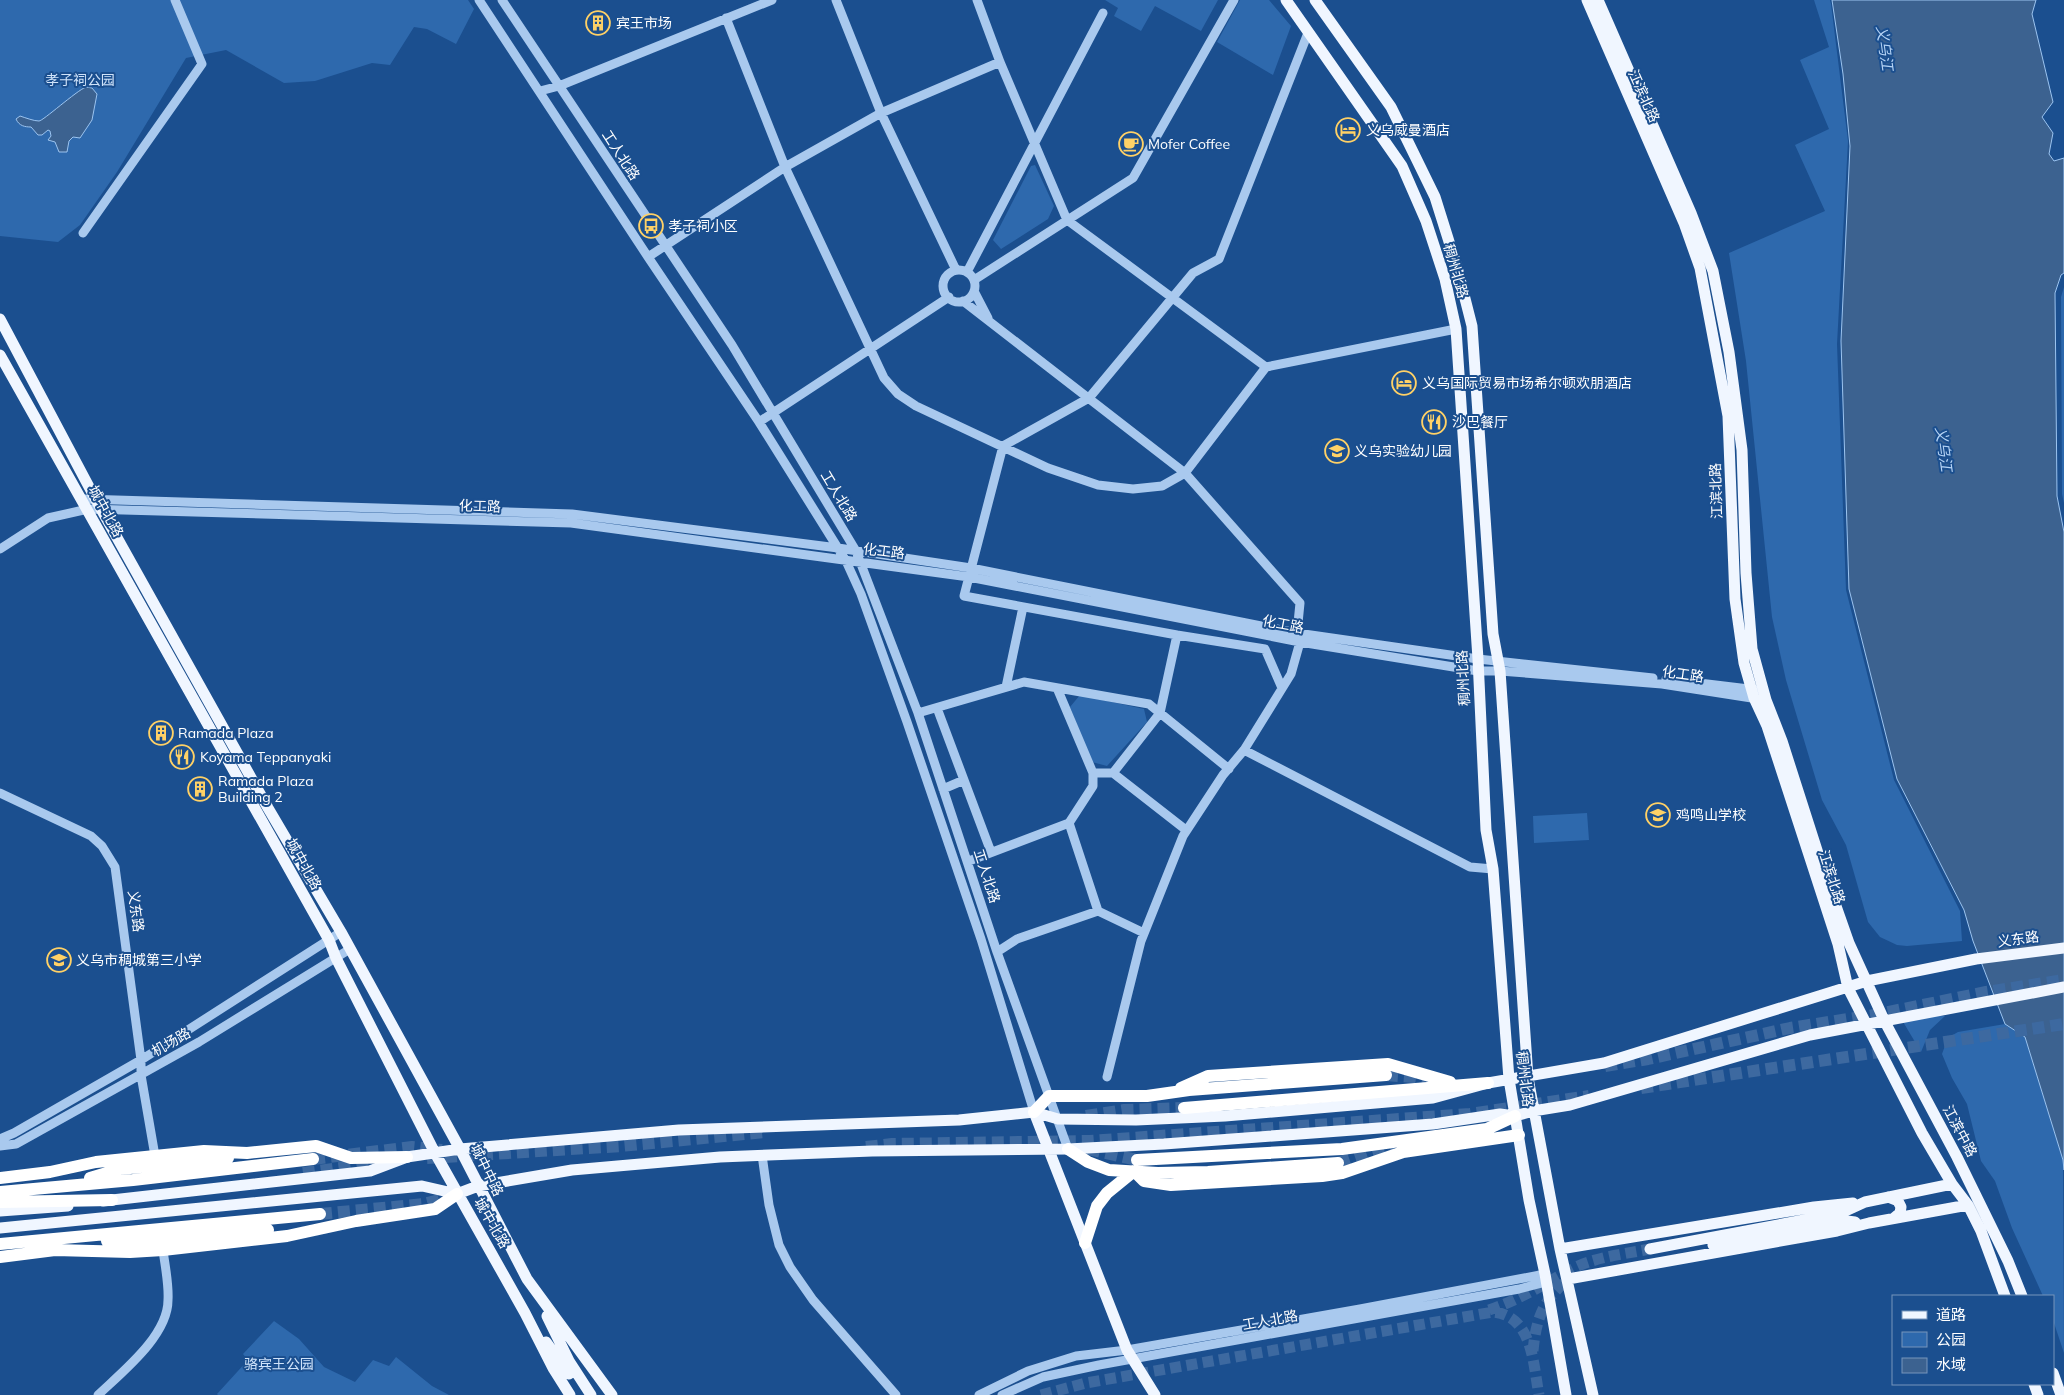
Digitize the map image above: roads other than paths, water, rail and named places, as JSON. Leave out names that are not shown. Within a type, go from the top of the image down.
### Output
[{"type":"highway","points":[[1173,1093],[1188,1084],[1208,1076],[1388,1064],[1418,1074],[1465,1085]]},
{"type":"highway","points":[[1034,1112],[1050,1096],[1147,1096],[1189,1090],[1386,1075]]},
{"type":"highway","points":[[1184,1108],[1488,1083]]},
{"type":"highway","points":[[1068,1149],[1088,1162],[1109,1170],[1136,1166],[1342,1149],[1487,1129],[1515,1116]]},
{"type":"highway","points":[[1136,1166],[1144,1181],[1171,1184],[1322,1176],[1342,1173],[1404,1152],[1519,1135]]},
{"type":"highway","points":[[54,1187],[120,1169],[228,1158],[248,1153],[316,1146],[350,1158],[407,1157]]},
{"type":"highway","points":[[0,1178],[50,1172],[96,1162],[204,1151],[248,1153]]},
{"type":"highway","points":[[0,1192],[133,1180],[313,1159]]},
{"type":"highway","points":[[1085,1243],[1098,1206],[1106,1193],[1136,1166],[1208,1172],[1338,1163]]},
{"type":"highway","points":[[84,1237],[133,1243],[356,1220],[435,1209],[458,1194]]},
{"type":"highway","points":[[0,1202],[112,1200]]},
{"type":"highway","points":[[0,1244],[320,1214]]},
{"type":"highway","points":[[0,1257],[55,1250],[130,1252],[163,1250],[288,1236],[356,1220]]},
{"type":"main road","name":"稠州北路","points":[[1286,0],[1402,166],[1426,221],[1445,279],[1456,329],[1478,659],[1486,830],[1493,869],[1509,1080],[1529,1200],[1546,1278],[1566,1395]]},
{"type":"main road","name":"稠州北路","points":[[1316,0],[1392,107],[1435,197],[1457,267],[1472,326],[1528,1078],[1560,1249],[1593,1395]]},
{"type":"main road","name":"江滨北路","points":[[1587,0],[1684,224],[1700,268],[1728,416],[1735,599],[1744,663],[1752,693],[1767,726],[1838,944],[1848,988]]},
{"type":"main road","name":"江滨北路","points":[[1598,0],[1691,213],[1713,271],[1729,352],[1742,450],[1746,573],[1752,649],[1765,696],[1782,741],[1823,869],[1849,943],[1867,981]]},
{"type":"main road","name":"城中北路","points":[[0,319],[99,504],[268,808],[350,949]]},
{"type":"main road","name":"城中北路","points":[[0,355],[329,940],[336,958],[435,1153],[527,1317],[553,1368],[570,1395]]},
{"type":"main road","name":"义东路","points":[[1034,1112],[1058,1119],[1136,1120],[1245,1114],[1433,1098],[1488,1083],[1528,1078],[1604,1064],[1867,981],[1976,959],[2064,948]]},
{"type":"main road","name":"城中中路","points":[[350,949],[460,1149],[527,1280],[612,1395]]},
{"type":"main road","name":"江滨中路","points":[[1867,981],[1885,1022],[1957,1157],[2008,1261],[2022,1295]]},
{"type":"main road","points":[[0,1228],[422,1186],[458,1194],[478,1186],[572,1170],[720,1157],[872,1151],[1068,1149],[1164,1144],[1433,1124],[1500,1114],[1515,1116],[1570,1105],[1810,1035],[2064,987]]},
{"type":"main road","points":[[1848,988],[1922,1133],[1952,1184],[1968,1205],[1981,1231],[2005,1295]]},
{"type":"main road","points":[[0,1211],[39,1209],[370,1171],[407,1157],[460,1149],[679,1130],[959,1120],[1034,1112],[1129,1354],[1155,1395]]},
{"type":"main road","points":[[1560,1249],[1814,1207],[1865,1202],[1952,1184]]},
{"type":"main road","points":[[1888,1197],[1898,1201],[1901,1207],[1900,1213],[1894,1218]]},
{"type":"main road","points":[[1865,1202],[1841,1212],[1650,1253],[1847,1221],[1869,1223]]},
{"type":"main road","points":[[1568,1279],[1837,1231],[1894,1218],[1968,1205]]},
{"type":"main road","points":[[538,1295],[556,1337],[591,1395]]},
{"type":"main road","points":[[527,1317],[583,1395]]},
{"type":"main road","points":[[2054,1377],[2061,1395]]},
{"type":"street","points":[[83,233],[202,64],[175,0]]},
{"type":"street","name":"工人北路","points":[[479,0],[759,422],[846,561],[861,594],[982,940],[1034,1112]]},
{"type":"street","name":"工人北路","points":[[502,0],[732,345],[856,551],[918,713],[998,952],[1068,1149]]},
{"type":"street","points":[[540,91],[559,86],[772,0]]},
{"type":"street","points":[[836,0],[881,113],[956,270]]},
{"type":"street","points":[[977,0],[1000,62],[1067,220],[1266,367]]},
{"type":"street","points":[[974,280],[1133,178],[1234,0]]},
{"type":"street","points":[[967,272],[1103,13]]},
{"type":"street","points":[[726,18],[785,167],[884,378],[898,394],[916,406],[1048,468],[1098,485],[1133,489],[1162,486],[1185,473],[1266,367],[1456,329]]},
{"type":"street","points":[[1282,688],[1265,650],[1176,636],[964,596],[1003,446],[1089,398],[1193,273],[1219,259],[1308,33]]},
{"type":"street","points":[[648,257],[785,167],[881,113],[1000,62]]},
{"type":"street","points":[[990,320],[974,291],[974,280],[967,272],[956,270],[951,272],[945,279],[944,289],[949,297],[953,300],[963,301],[990,320],[1185,473],[1300,603],[1299,637],[1291,674],[1244,750],[1186,830],[1144,932],[1107,1077]]},
{"type":"street","points":[[963,301],[968,299],[974,291]]},
{"type":"street","points":[[759,422],[949,297]]},
{"type":"street","name":"化工路","points":[[0,549],[48,518],[85,504],[572,514],[838,548],[1478,672],[1498,666]]},
{"type":"street","name":"化工路","points":[[99,504],[571,523],[846,561],[970,573]]},
{"type":"street","points":[[1006,687],[1023,607]]},
{"type":"street","points":[[1113,773],[1160,713],[1176,636]]},
{"type":"street","name":"化工路","points":[[1299,637],[1478,659],[1498,666],[1752,693],[1765,696]]},
{"type":"street","points":[[918,713],[1024,682],[1149,704],[1229,769]]},
{"type":"street","points":[[969,861],[1069,823],[1093,786],[1093,773],[1057,688]]},
{"type":"street","points":[[937,708],[991,852]]},
{"type":"street","points":[[1244,750],[1470,867],[1493,869]]},
{"type":"street","points":[[1093,773],[1113,773],[1186,830]]},
{"type":"street","points":[[943,789],[964,780]]},
{"type":"street","name":"义东路","points":[[0,793],[91,836],[102,846],[115,867],[141,1060],[141,1075],[155,1156]]},
{"type":"street","points":[[1069,823],[1098,911]]},
{"type":"street","points":[[998,952],[1017,939],[1098,911],[1144,932]]},
{"type":"street","name":"机场路","points":[[0,1138],[14,1133],[141,1060],[341,932]]},
{"type":"street","name":"机场路","points":[[0,1146],[16,1144],[141,1075],[199,1042],[350,949]]},
{"type":"street","points":[[762,1155],[769,1205],[779,1244],[790,1267],[813,1300],[896,1395]]},
{"type":"street","points":[[98,1395],[137,1357],[156,1334],[165,1318],[168,1301],[163,1250]]},
{"type":"street","points":[[1002,1395],[1043,1377],[1129,1354],[1360,1310],[1546,1278]]},
{"type":"street","points":[[979,1395],[1028,1370],[1076,1356],[1129,1354]]},
{"type":"water","name":"义乌江","points":[[1832,0],[2036,0],[2032,14],[2053,102],[2042,117],[2053,133],[2049,154],[2054,161],[2064,158],[2064,273],[2061,275],[2055,293],[2057,496],[2064,532],[2064,1170],[2063,1160],[2025,1037],[2005,1024],[1973,941],[1964,910],[1897,779],[1849,589],[1841,341],[1850,146],[1843,74]]},
{"type":"water","points":[[86,87],[92,88],[97,94],[92,120],[80,138],[73,137],[69,141],[67,152],[59,152],[55,142],[48,140],[51,136],[50,131],[48,130],[42,135],[38,135],[31,127],[22,126],[16,119],[20,116],[39,121]]},
{"type":"tunnel","points":[[1605,1066],[1648,1059],[1790,1028],[1874,1015],[1986,992],[2064,980]]},
{"type":"tunnel","points":[[1641,1088],[2064,1024]]},
{"type":"tunnel","points":[[1386,1075],[1425,1078]]},
{"type":"tunnel","points":[[866,1147],[892,1144],[1089,1141],[1470,1114],[1589,1096]]},
{"type":"tunnel","points":[[1086,1116],[1124,1110],[1184,1108]]},
{"type":"tunnel","points":[[427,1158],[621,1146],[766,1132]]},
{"type":"tunnel","points":[[1338,1163],[1393,1145]]},
{"type":"tunnel","points":[[313,1159],[412,1147],[442,1150]]},
{"type":"tunnel","points":[[1088,1149],[1137,1160]]},
{"type":"tunnel","points":[[303,1173],[385,1162]]},
{"type":"tunnel","points":[[320,1214],[424,1204],[451,1197]]},
{"type":"tunnel","points":[[1489,1310],[1521,1297],[1581,1265],[1610,1256],[1650,1249]]},
{"type":"tunnel","points":[[1533,1351],[1536,1329],[1542,1310],[1553,1294],[1569,1279]]},
{"type":"tunnel","points":[[1041,1395],[1086,1383],[1493,1312],[1506,1315],[1516,1322],[1524,1332],[1529,1343],[1539,1395]]},
{"type":"place","name":"宾王市场","points":[[598,23]]},
{"type":"place","name":"义乌威曼酒店","points":[[1348,130]]},
{"type":"place","name":"Mofer Coffee","points":[[1131,144]]},
{"type":"place","name":"孝子祠小区","points":[[651,226]]},
{"type":"place","name":"义乌国际贸易市场希尔顿欢朋酒店","points":[[1404,383]]},
{"type":"place","name":"沙巴餐厅","points":[[1434,422]]},
{"type":"place","name":"义乌实验幼儿园","points":[[1337,451]]},
{"type":"place","name":"Ramada Plaza","points":[[161,733]]},
{"type":"place","name":"Koyama Teppanyaki","points":[[182,757]]},
{"type":"place","name":"Ramada Plaza Building 2","points":[[200,789]]},
{"type":"place","name":"鸡鸣山学校","points":[[1658,815]]},
{"type":"place","name":"义乌市稠城第三小学","points":[[59,960]]},
{"type":"park label","name":"孝子祠公园","points":[[80,80]]},
{"type":"park label","name":"骆宾王公园","points":[[279,1364]]}]
